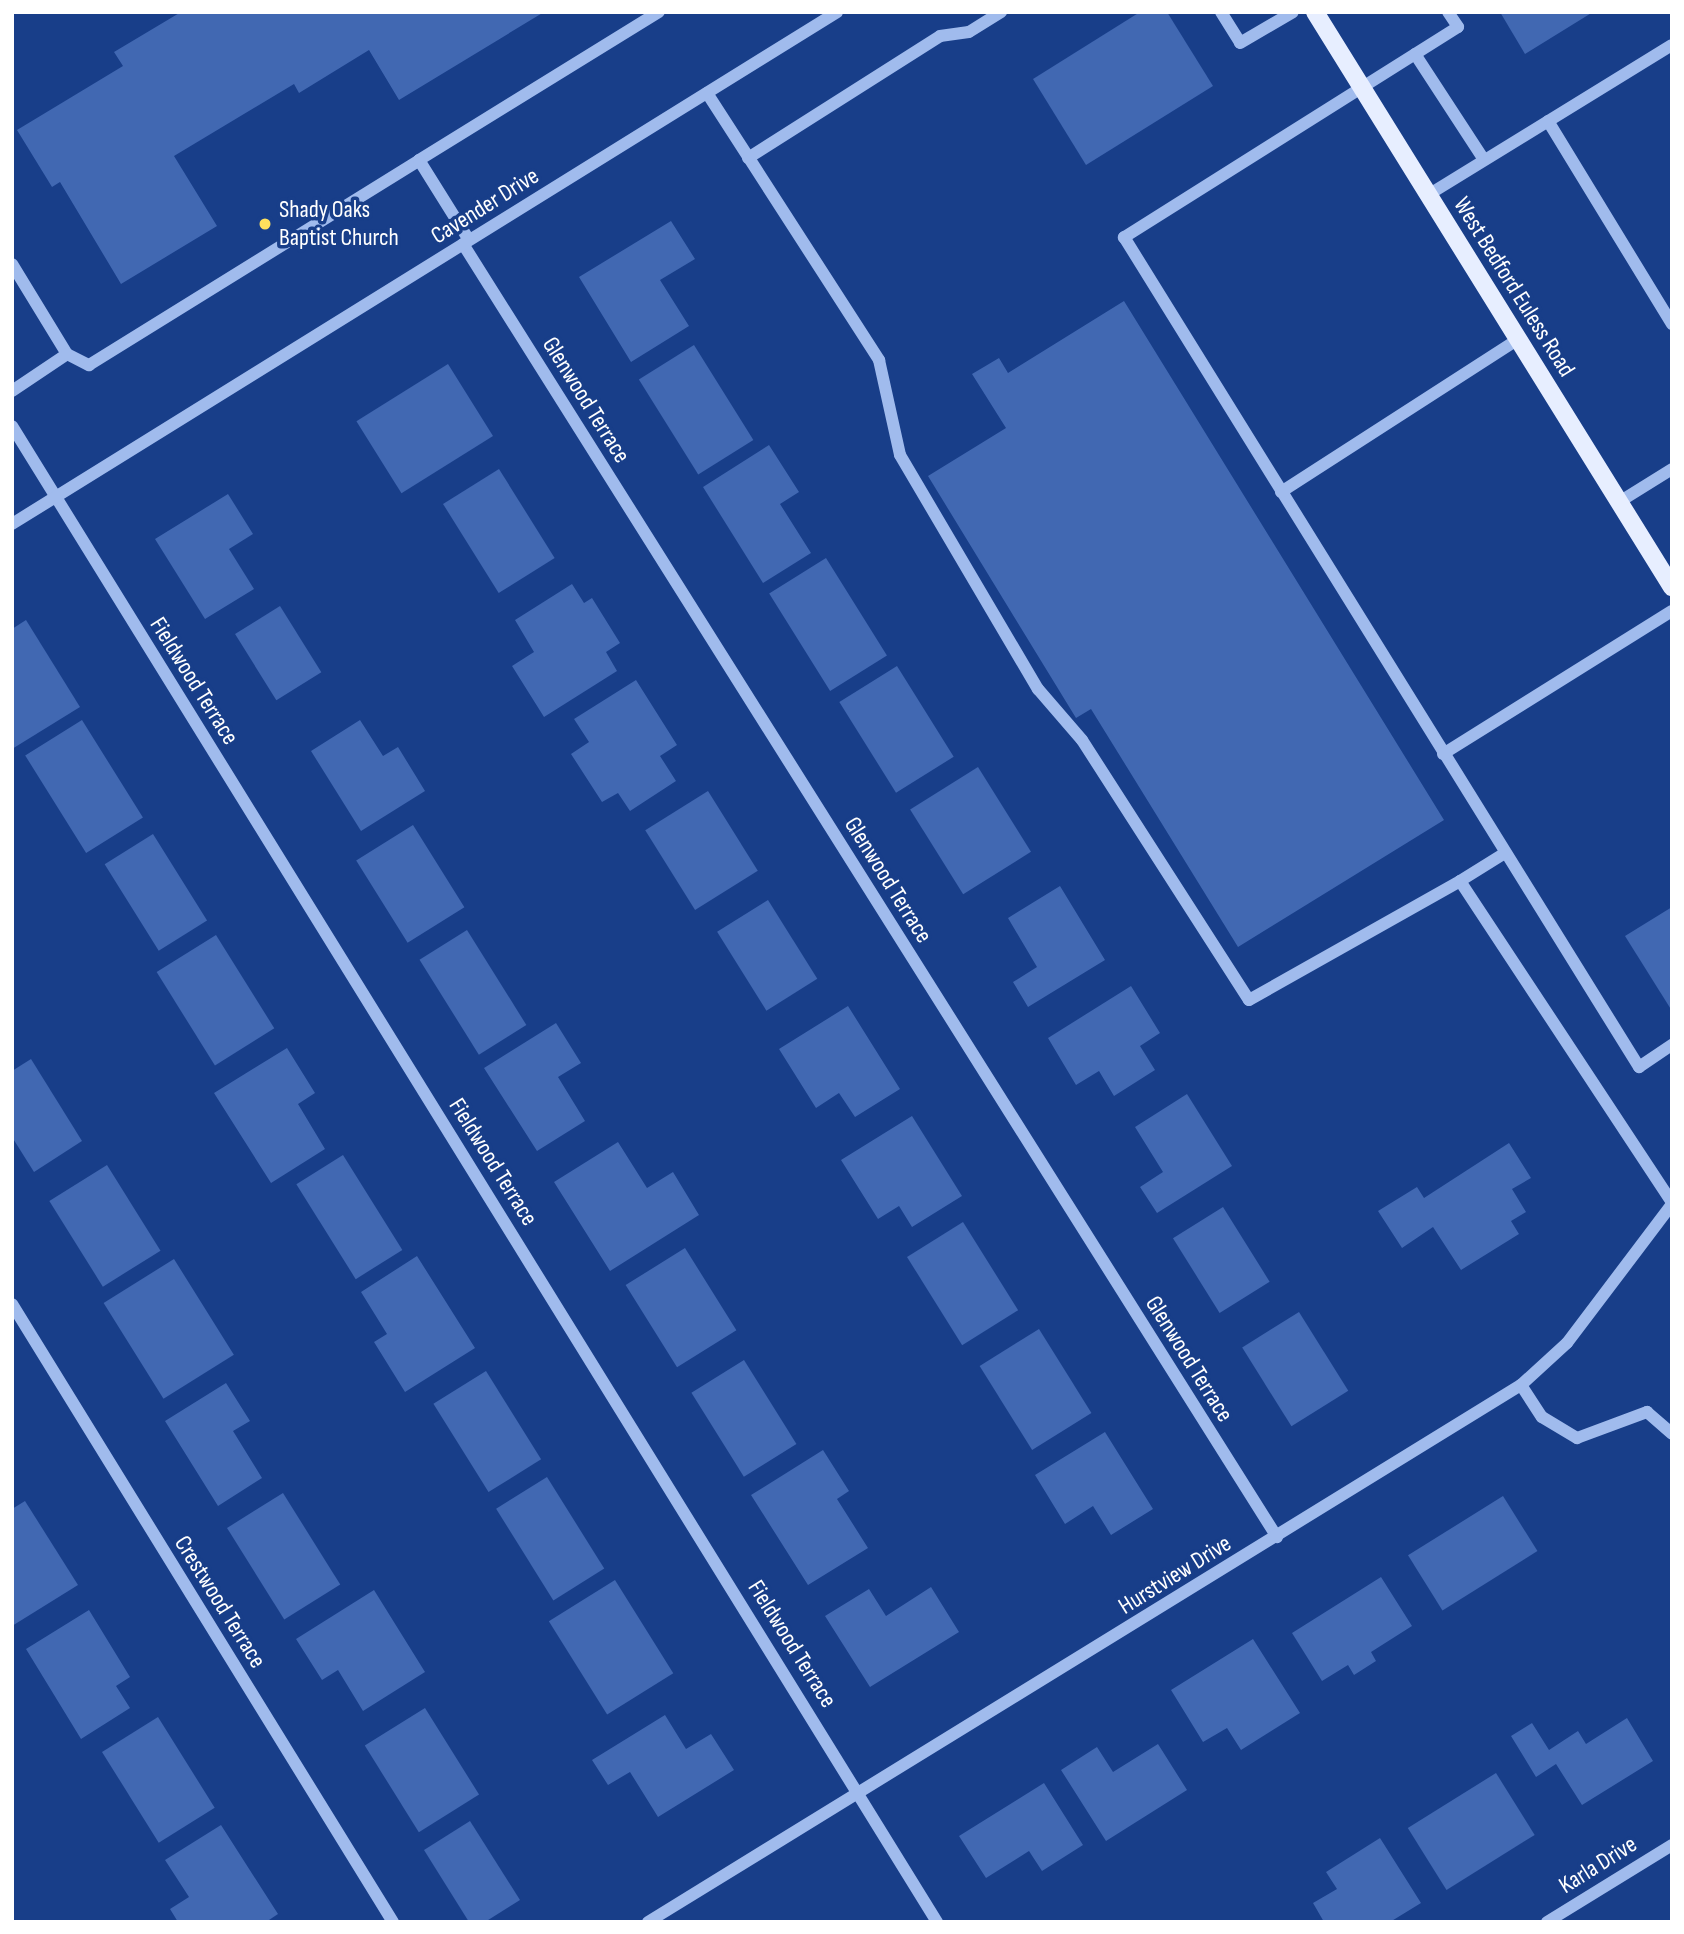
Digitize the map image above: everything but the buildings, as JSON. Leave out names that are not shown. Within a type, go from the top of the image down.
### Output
[{"type":"main road","name":"West Bedford Euless Road","points":[[1315,12],[1672,587]]},
{"type":"street","points":[[12,264],[67,354],[89,365],[659,12]]},
{"type":"street","name":"Cavender Drive","points":[[12,524],[707,93],[816,18],[837,12]]},
{"type":"street","points":[[748,158],[940,36],[970,32],[1001,12]]},
{"type":"street","points":[[1221,12],[1240,43],[1293,12]]},
{"type":"street","points":[[1448,12],[1458,27],[1124,237],[1639,1067],[1672,1045]]},
{"type":"street","points":[[1428,195],[1672,45]]},
{"type":"street","points":[[1415,54],[1484,160]]},
{"type":"street","points":[[707,93],[879,360],[900,456],[1031,678],[1082,740],[1249,1000],[1461,881],[1505,853]]},
{"type":"street","points":[[1548,121],[1672,324]]},
{"type":"street","name":"Glenwood Terrace","points":[[419,160],[466,242],[1276,1537]]},
{"type":"street","points":[[1281,492],[1518,339]]},
{"type":"street","points":[[12,391],[67,354]]},
{"type":"street","name":"Fieldwood Terrace","points":[[12,426],[860,1793],[937,1922]]},
{"type":"street","points":[[1619,502],[1672,469]]},
{"type":"street","points":[[1443,754],[1672,611]]},
{"type":"street","points":[[1461,881],[1672,1203]]},
{"type":"street","name":"Hurstview Drive","points":[[648,1922],[1521,1385],[1567,1343],[1672,1203]]},
{"type":"street","name":"Crestwood Terrace","points":[[12,1304],[393,1922]]},
{"type":"street","points":[[1521,1385],[1542,1416],[1577,1438],[1647,1412],[1672,1434]]},
{"type":"street","name":"Karla Drive","points":[[1547,1922],[1672,1844]]},
{"type":"place","name":"Shady Oaks Baptist Church","points":[[265,224]]}]
